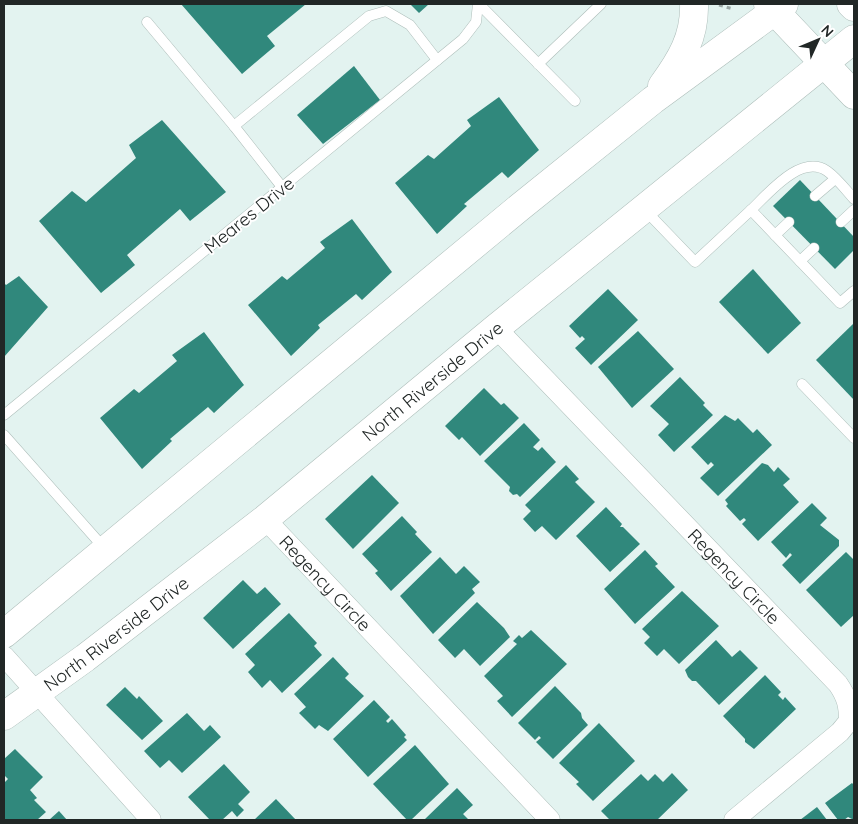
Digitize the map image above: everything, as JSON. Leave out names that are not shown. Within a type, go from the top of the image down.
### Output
[{"type":"main road","points":[[653,100],[680,61],[695,23],[694,4]]},
{"type":"main road","points":[[851,4],[854,7]]},
{"type":"main road","points":[[4,634],[199,470],[653,100],[776,6],[854,95]]},
{"type":"main road","name":"North Riverside Drive","points":[[4,716],[85,658],[265,519],[496,328],[854,39]]},
{"type":"street","name":"Regency Circle","points":[[496,328],[831,677],[845,694],[848,704],[849,721],[840,732],[734,820]]},
{"type":"street","name":"Regency Circle","points":[[265,519],[550,820]]},
{"type":"street","points":[[4,656],[150,820]]},
{"type":"lane","name":"Meares Drive","points":[[4,416],[463,39],[476,22],[478,4]]},
{"type":"lane","points":[[478,4],[574,101]]},
{"type":"lane","points":[[538,64],[601,4]]},
{"type":"lane","points":[[234,126],[369,16],[386,10],[410,25],[437,60]]},
{"type":"lane","points":[[147,22],[282,187]]},
{"type":"lane","points":[[644,209],[695,262],[795,170],[814,166],[826,170],[854,198]]},
{"type":"lane","points":[[816,196],[835,179]]},
{"type":"lane","points":[[751,210],[840,303],[854,291]]},
{"type":"lane","points":[[840,222],[854,210]]},
{"type":"lane","points":[[775,235],[789,222]]},
{"type":"lane","points":[[800,261],[814,248]]},
{"type":"lane","points":[[802,384],[854,438]]},
{"type":"lane","points":[[4,435],[106,550]]},
{"type":"path","points":[[711,4],[733,9]]},
{"type":"building","points":[[181,4],[306,4],[267,36],[275,46],[242,74]]},
{"type":"building","points":[[410,4],[429,4],[419,13]]},
{"type":"building","points":[[354,66],[380,100],[323,144],[297,115]]},
{"type":"building","points":[[499,97],[539,150],[508,178],[502,172],[464,204],[467,206],[437,234],[395,183],[428,155],[434,159],[471,126],[467,120]]},
{"type":"building","points":[[162,120],[226,192],[190,221],[180,209],[127,255],[135,265],[101,293],[39,221],[72,191],[86,202],[136,158],[129,145]]},
{"type":"building","points":[[800,180],[854,237],[854,250],[835,269],[773,206]]},
{"type":"building","points":[[352,219],[392,272],[362,300],[356,294],[318,325],[320,328],[291,356],[248,305],[282,276],[287,280],[325,248],[320,242]]},
{"type":"building","points":[[753,269],[801,323],[768,354],[719,302]]},
{"type":"building","points":[[19,276],[48,307],[4,357],[4,283],[6,285]]},
{"type":"building","points":[[608,289],[638,320],[591,365],[575,348],[585,339],[582,336],[580,338],[569,326]]},
{"type":"building","points":[[854,323],[854,400],[816,360]]},
{"type":"building","points":[[638,331],[674,369],[632,408],[598,367]]},
{"type":"building","points":[[204,332],[244,385],[214,413],[208,407],[170,439],[172,441],[142,469],[100,418],[134,389],[139,393],[177,361],[172,355]]},
{"type":"building","points":[[680,377],[705,403],[703,405],[713,415],[674,452],[658,435],[669,424],[650,406]]},
{"type":"building","points":[[484,388],[501,405],[504,403],[519,418],[480,456],[462,437],[459,440],[445,426]]},
{"type":"building","points":[[725,415],[735,421],[738,418],[753,433],[757,429],[772,445],[718,496],[700,478],[714,465],[711,462],[708,465],[691,447]]},
{"type":"building","points":[[524,423],[540,440],[533,447],[538,451],[542,447],[556,462],[520,497],[517,494],[513,495],[509,491],[510,487],[484,461]]},
{"type":"building","points":[[762,463],[768,465],[774,472],[778,467],[790,479],[783,485],[799,502],[758,541],[742,524],[746,520],[744,518],[740,521],[726,506],[728,504],[725,500]]},
{"type":"building","points":[[566,465],[579,479],[575,482],[595,502],[556,540],[542,526],[535,532],[523,519],[531,511],[525,505]]},
{"type":"building","points":[[372,475],[399,503],[353,549],[325,519]]},
{"type":"building","points":[[812,503],[827,518],[820,525],[839,540],[839,546],[800,584],[782,565],[792,555],[790,553],[786,558],[771,542]]},
{"type":"building","points":[[606,507],[622,524],[620,527],[623,527],[640,544],[610,572],[576,536]]},
{"type":"building","points":[[402,516],[417,532],[415,534],[432,552],[391,591],[375,573],[378,571],[362,554]]},
{"type":"building","points":[[645,550],[658,564],[655,566],[675,587],[635,624],[604,589]]},
{"type":"building","points":[[846,552],[854,560],[854,615],[841,627],[806,590]]},
{"type":"building","points":[[440,557],[456,574],[464,566],[480,582],[472,589],[475,593],[433,634],[400,596]]},
{"type":"building","points":[[243,580],[257,594],[265,587],[281,604],[233,649],[203,618]]},
{"type":"building","points":[[682,591],[719,626],[679,664],[664,649],[657,656],[644,643],[650,637],[642,629]]},
{"type":"building","points":[[477,602],[504,628],[510,637],[480,666],[464,649],[455,658],[438,640]]},
{"type":"building","points":[[289,613],[317,643],[314,646],[322,655],[282,693],[270,680],[262,688],[248,672],[255,665],[245,654]]},
{"type":"building","points":[[531,630],[567,664],[512,717],[497,701],[503,696],[484,676],[517,644],[513,641],[519,635],[522,638]]},
{"type":"building","points":[[716,640],[732,657],[740,650],[758,668],[719,705],[696,681],[692,681],[688,677],[685,670]]},
{"type":"building","points":[[333,657],[349,674],[345,678],[364,696],[328,731],[319,725],[315,729],[299,713],[306,707],[294,694]]},
{"type":"building","points":[[765,675],[781,692],[778,695],[783,700],[785,697],[796,709],[754,749],[745,742],[745,739],[723,716]]},
{"type":"building","points":[[555,686],[581,713],[582,718],[588,725],[553,759],[536,742],[541,738],[539,736],[535,740],[518,723]]},
{"type":"building","points":[[125,687],[137,699],[139,696],[163,721],[142,740],[106,705]]},
{"type":"building","points":[[374,700],[390,717],[386,721],[388,723],[392,719],[406,735],[404,737],[407,740],[368,777],[333,739]]},
{"type":"building","points":[[187,713],[204,731],[210,725],[221,737],[182,773],[169,760],[160,768],[144,751]]},
{"type":"building","points":[[599,723],[635,761],[593,801],[576,784],[579,782],[559,763]]},
{"type":"building","points":[[415,745],[449,784],[411,820],[407,820],[373,784]]},
{"type":"building","points":[[15,749],[43,777],[30,790],[37,798],[34,800],[46,812],[37,820],[4,820],[4,783],[8,779],[4,775],[4,759]]},
{"type":"building","points":[[224,764],[250,792],[238,804],[244,810],[237,817],[232,811],[222,820],[210,820],[188,797]]},
{"type":"building","points":[[672,773],[688,790],[657,820],[610,820],[601,811],[641,774],[648,781],[655,774],[663,782]]},
{"type":"building","points":[[852,783],[854,785],[854,820],[848,817],[844,820],[838,820],[825,803]]},
{"type":"building","points":[[457,788],[473,805],[463,814],[469,820],[424,820]]},
{"type":"building","points":[[276,799],[296,820],[254,820]]},
{"type":"building","points":[[817,807],[827,820],[800,820]]},
{"type":"building","points":[[59,811],[67,820],[49,820]]}]
